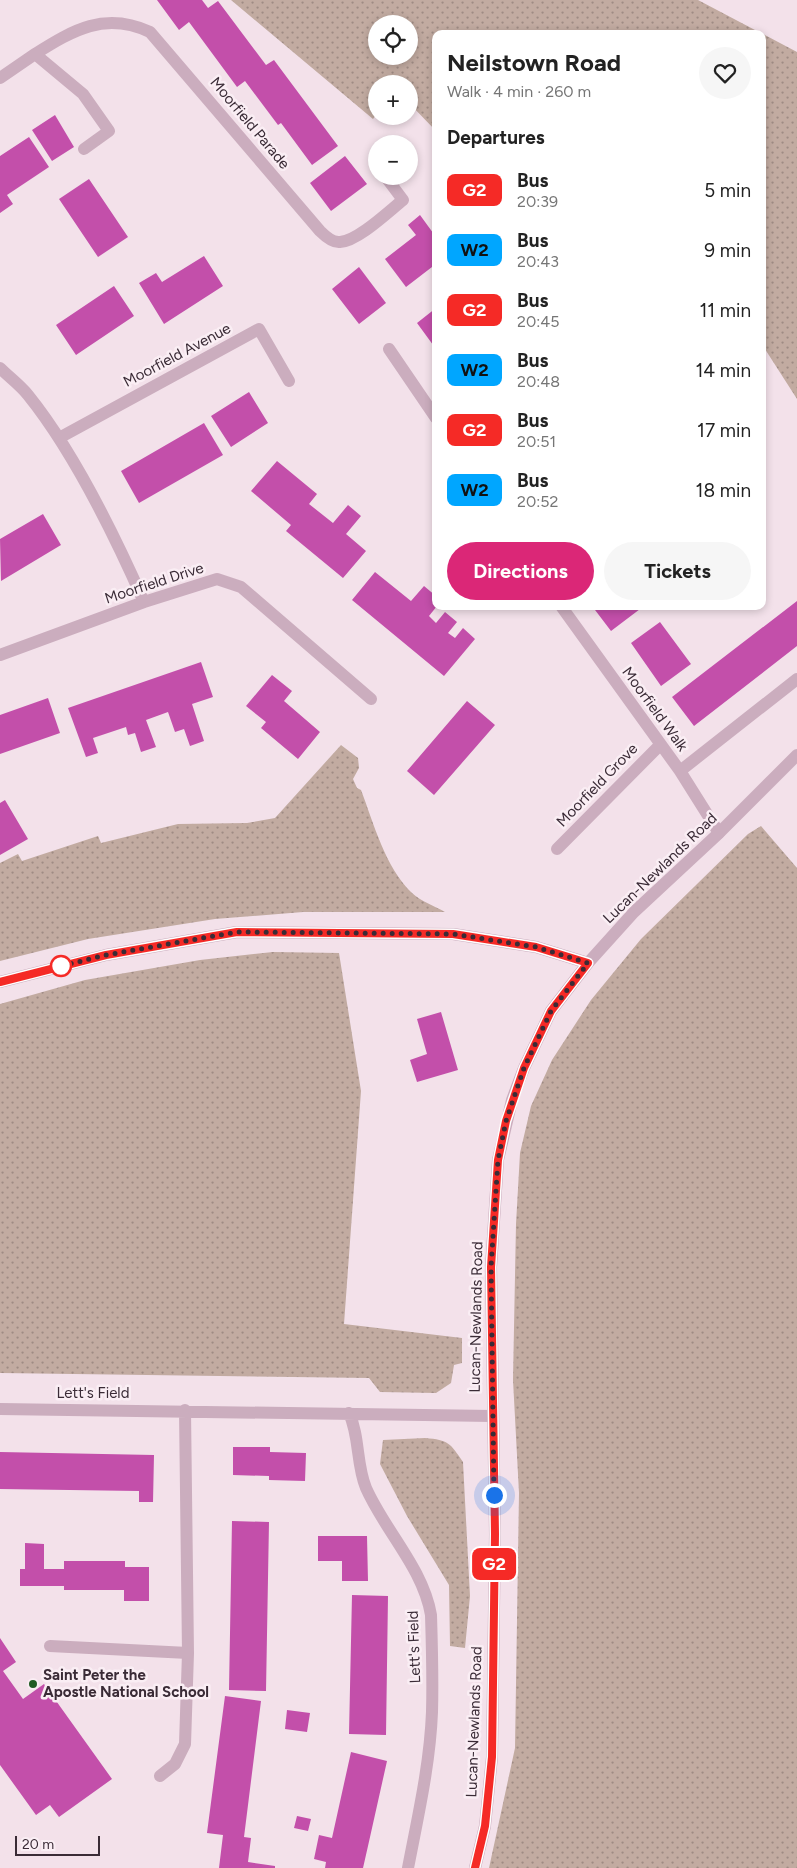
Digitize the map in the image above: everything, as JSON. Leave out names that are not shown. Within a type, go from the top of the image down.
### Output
[{"type":"street","name":"Moorfield Parade","points":[[35,54],[69,32],[85,26],[116,22],[134,25],[150,32],[320,231],[329,239],[340,243],[355,237],[403,200],[392,185]]},
{"type":"street","points":[[0,78],[35,54],[83,94],[109,131],[84,149]]},
{"type":"street","name":"Moorfield Avenue","points":[[59,438],[259,329],[289,381]]},
{"type":"street","points":[[388,349],[432,412]]},
{"type":"street","points":[[0,368],[27,393],[59,438],[104,518],[144,602]]},
{"type":"street","name":"Moorfield Drive","points":[[0,655],[144,602],[217,579],[241,587],[371,699]]},
{"type":"street","name":"Moorfield Walk","points":[[564,610],[680,771],[719,833]]},
{"type":"street","points":[[680,771],[797,679]]},
{"type":"street","name":"Moorfield Grove","points":[[557,849],[660,745]]},
{"type":"street","name":"Lucan-Newlands Road","points":[[475,1868],[485,1826],[492,1757],[495,1534],[491,1267],[498,1160],[506,1121],[524,1068],[551,1011],[588,963],[634,912],[719,833],[797,755]]},
{"type":"street","points":[[0,982],[106,955],[237,932],[453,934],[536,947],[588,963]]},
{"type":"street","name":"Lett's Field","points":[[0,1409],[185,1410],[492,1416]]},
{"type":"street","points":[[160,1776],[175,1764],[185,1744],[188,1653],[185,1410]]},
{"type":"street","name":"Lett's Field","points":[[349,1413],[355,1426],[360,1467],[366,1488],[421,1583],[429,1600],[432,1615],[432,1712],[429,1750],[408,1868]]},
{"type":"street","points":[[50,1646],[188,1653]]},
{"type":"shaded area","points":[[231,0],[698,0],[755,30],[432,30],[432,127],[418,112],[418,75],[368,75],[368,115]]},
{"type":"shaded area","points":[[766,36],[797,52],[797,399],[766,351]]},
{"type":"shaded area","points":[[341,745],[358,758],[359,768],[353,779],[357,788],[361,790],[381,844],[394,871],[415,896],[445,912],[303,912],[215,919],[88,939],[0,961],[0,863],[18,854],[22,861],[98,836],[101,843],[178,824],[247,823],[275,818]]},
{"type":"shaded area","points":[[761,826],[797,868],[797,1868],[489,1868],[515,1748],[519,1493],[513,1380],[516,1224],[520,1153],[531,1106],[552,1060],[591,1000],[641,939],[748,834]]},
{"type":"shaded area","points":[[273,952],[339,953],[361,1091],[344,1324],[462,1338],[462,1363],[454,1365],[451,1383],[436,1393],[380,1392],[369,1378],[0,1373],[0,1004],[85,980],[200,960]]},
{"type":"shaded area","points":[[425,1438],[444,1441],[452,1447],[463,1462],[470,1596],[465,1648],[450,1646],[449,1585],[407,1516],[380,1464],[383,1440]]},
{"type":"building","points":[[157,0],[202,0],[208,8],[218,1],[266,65],[274,60],[338,146],[312,165],[281,123],[278,125],[245,81],[237,87],[189,22],[179,30]]},
{"type":"building","points":[[55,115],[74,147],[52,161],[32,130]]},
{"type":"building","points":[[29,137],[49,167],[7,195],[13,204],[0,213],[0,156]]},
{"type":"building","points":[[345,156],[367,184],[331,211],[310,183]]},
{"type":"building","points":[[89,179],[128,237],[98,257],[59,199]]},
{"type":"building","points":[[420,215],[432,232],[432,267],[406,287],[385,259],[416,235],[408,225]]},
{"type":"building","points":[[204,256],[223,286],[164,324],[139,283],[156,273],[162,282]]},
{"type":"building","points":[[359,267],[386,303],[359,324],[332,289]]},
{"type":"building","points":[[114,286],[134,316],[76,355],[56,325]]},
{"type":"building","points":[[432,311],[432,344],[417,323]]},
{"type":"building","points":[[249,392],[268,423],[231,447],[211,416]]},
{"type":"building","points":[[204,423],[223,455],[139,503],[121,471]]},
{"type":"building","points":[[277,461],[317,494],[309,504],[333,523],[348,505],[361,516],[346,534],[366,551],[343,578],[286,531],[291,525],[251,491]]},
{"type":"building","points":[[43,514],[61,545],[1,581],[0,539]]},
{"type":"building","points":[[375,572],[411,601],[424,586],[432,593],[432,610],[434,610],[429,616],[436,623],[445,612],[457,622],[448,633],[455,638],[463,628],[475,639],[444,676],[352,600]]},
{"type":"building","points":[[797,601],[797,646],[694,726],[672,697]]},
{"type":"building","points":[[595,610],[639,610],[611,631]]},
{"type":"building","points":[[660,622],[691,664],[661,686],[631,643]]},
{"type":"building","points":[[201,662],[213,697],[192,704],[204,741],[190,746],[184,729],[175,732],[168,712],[146,720],[156,747],[141,752],[135,733],[128,735],[126,727],[93,738],[98,753],[86,757],[68,708]]},
{"type":"building","points":[[272,675],[292,691],[284,701],[320,732],[298,759],[261,728],[266,722],[246,706]]},
{"type":"building","points":[[48,698],[60,733],[0,754],[0,715]]},
{"type":"building","points":[[467,701],[495,725],[434,795],[407,771]]},
{"type":"building","points":[[5,800],[28,839],[0,855],[0,803]]},
{"type":"building","points":[[441,1012],[458,1070],[417,1082],[410,1060],[427,1054],[417,1019]]},
{"type":"building","points":[[233,1447],[270,1447],[270,1452],[306,1453],[305,1481],[269,1480],[269,1476],[233,1475]]},
{"type":"building","points":[[0,1452],[154,1455],[153,1502],[139,1502],[139,1491],[0,1489]]},
{"type":"building","points":[[232,1521],[269,1522],[266,1691],[229,1690]]},
{"type":"building","points":[[318,1536],[367,1536],[368,1581],[342,1581],[342,1561],[318,1561]]},
{"type":"building","points":[[25,1543],[44,1544],[44,1569],[64,1569],[64,1561],[125,1561],[125,1567],[149,1567],[149,1601],[124,1601],[124,1590],[64,1590],[64,1586],[20,1586],[20,1569],[25,1569]]},
{"type":"building","points":[[352,1595],[388,1596],[386,1735],[349,1734]]},
{"type":"building","points":[[0,1638],[16,1662],[3,1671],[23,1699],[44,1684],[112,1779],[59,1817],[50,1805],[36,1815],[0,1765]]},
{"type":"building","points":[[225,1696],[261,1701],[244,1837],[251,1838],[248,1862],[275,1866],[275,1868],[219,1868],[223,1835],[207,1833]]},
{"type":"building","points":[[287,1710],[310,1713],[307,1732],[285,1729]]},
{"type":"building","points":[[351,1752],[387,1761],[368,1846],[363,1868],[325,1868],[326,1862],[314,1859],[319,1835],[332,1838]]},
{"type":"building","points":[[297,1816],[311,1819],[308,1831],[294,1828]]},
{"type":"bus line","name":"G2","points":[[0,982],[106,955],[237,932],[453,934],[536,947],[588,963],[551,1011],[524,1068],[506,1121],[498,1160],[491,1267],[492,1436],[495,1534],[492,1757],[485,1826],[475,1868]]},
{"type":"place","name":"Saint Peter the Apostle National School","points":[[33,1684]]},
{"type":"route","points":[[61,966],[53,968],[106,955],[237,932],[453,934],[536,947],[588,963],[551,1011],[524,1068],[506,1121],[498,1160],[491,1267],[494,1495]]}]
